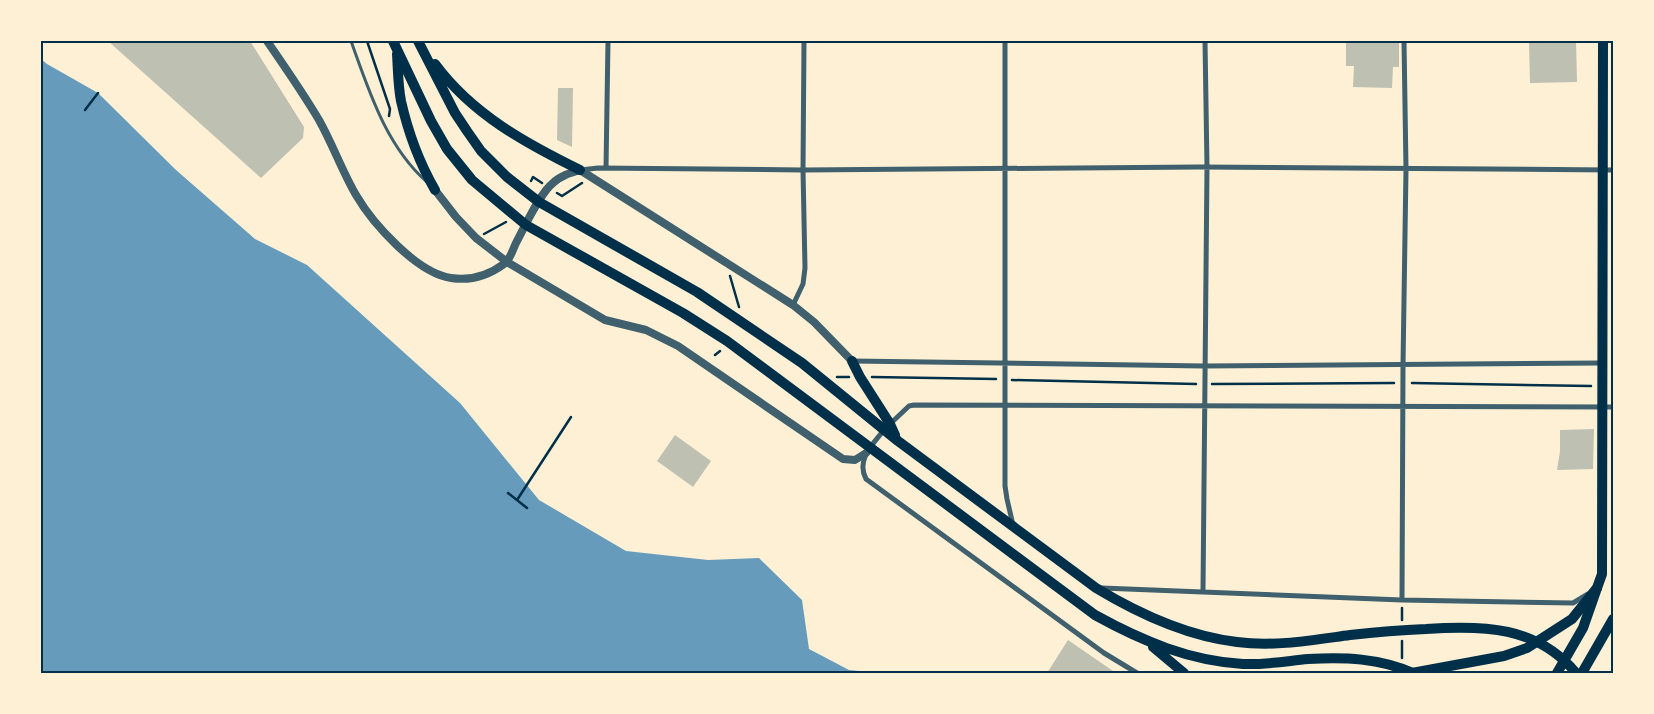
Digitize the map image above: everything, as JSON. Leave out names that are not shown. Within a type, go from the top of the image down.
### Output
[{"type":"main road","points":[[418,41],[445,78],[466,100],[492,120],[538,149],[580,170]]},
{"type":"main road","points":[[418,41],[466,131],[494,165],[539,202],[697,292],[802,364],[887,427]]},
{"type":"main road","points":[[1557,673],[1583,628],[1602,574],[1603,41]]},
{"type":"main road","points":[[394,45],[401,100],[408,130],[424,170],[435,190]]},
{"type":"main road","points":[[394,45],[431,121],[447,149],[472,180],[526,225],[684,313],[727,341],[868,450],[1096,616],[1144,640],[1182,653],[1234,663],[1268,664],[1308,659],[1350,658],[1389,664],[1413,673],[1504,656],[1527,648],[1572,619],[1597,588]]},
{"type":"main road","points":[[852,361],[887,427],[896,439],[1096,588],[1146,616],[1186,631],[1215,638],[1238,642],[1264,643],[1306,641],[1398,630],[1472,627],[1495,629],[1516,633],[1554,651],[1576,673]]},
{"type":"main road","points":[[1582,673],[1613,619]]},
{"type":"main road","points":[[1144,640],[1184,673]]},
{"type":"street","points":[[267,41],[320,122],[356,196],[380,229],[393,242],[434,272],[452,278],[485,275],[494,272],[507,262],[539,202],[552,183],[566,174],[580,170],[606,168],[803,170],[1207,167],[1613,170]]},
{"type":"street","points":[[606,168],[608,41]]},
{"type":"street","points":[[793,305],[802,284],[805,268],[803,170],[804,41]]},
{"type":"street","points":[[1005,41],[1005,486],[1013,526]]},
{"type":"street","points":[[1203,591],[1207,167],[1205,41]]},
{"type":"street","points":[[1402,600],[1406,168],[1404,41]]},
{"type":"street","points":[[580,170],[793,305],[814,322],[852,361],[1204,366],[1602,363]]},
{"type":"street","points":[[435,190],[456,218],[476,238],[507,262],[605,320],[646,330],[678,346],[843,459],[855,460],[868,450],[887,427],[909,406],[1613,407]]},
{"type":"street","points":[[868,450],[862,472],[871,484],[1104,653],[1137,673]]},
{"type":"street","points":[[1096,588],[1402,600],[1573,602],[1597,588]]},
{"type":"lane","points":[[351,41],[387,132],[417,174],[435,190]]},
{"type":"path","points":[[85,110],[98,93]]},
{"type":"path","points":[[715,355],[720,351]]},
{"type":"path","points":[[835,377],[1211,384]]},
{"type":"path","points":[[517,500],[571,417]]},
{"type":"path","points":[[508,493],[527,508]]},
{"type":"path","points":[[1402,600],[1402,627]]},
{"type":"path","points":[[1402,636],[1402,663]]},
{"type":"water","points":[[41,59],[98,93],[176,170],[255,239],[307,265],[460,403],[539,500],[626,551],[708,560],[759,558],[802,600],[809,649],[849,670],[880,673],[41,673]]},
{"type":"building","points":[[108,41],[250,41],[304,127],[303,138],[261,178]]},
{"type":"building","points":[[1346,41],[1399,41],[1399,67],[1393,67],[1392,88],[1353,87],[1354,66],[1346,66]]},
{"type":"building","points":[[1529,41],[1576,41],[1577,82],[1530,83]]},
{"type":"building","points":[[558,88],[573,88],[572,147],[557,140]]},
{"type":"building","points":[[1594,429],[1593,469],[1557,470],[1560,451],[1560,430]]},
{"type":"building","points":[[675,435],[711,461],[693,487],[657,461]]},
{"type":"building","points":[[1068,640],[1116,673],[1047,673]]}]
